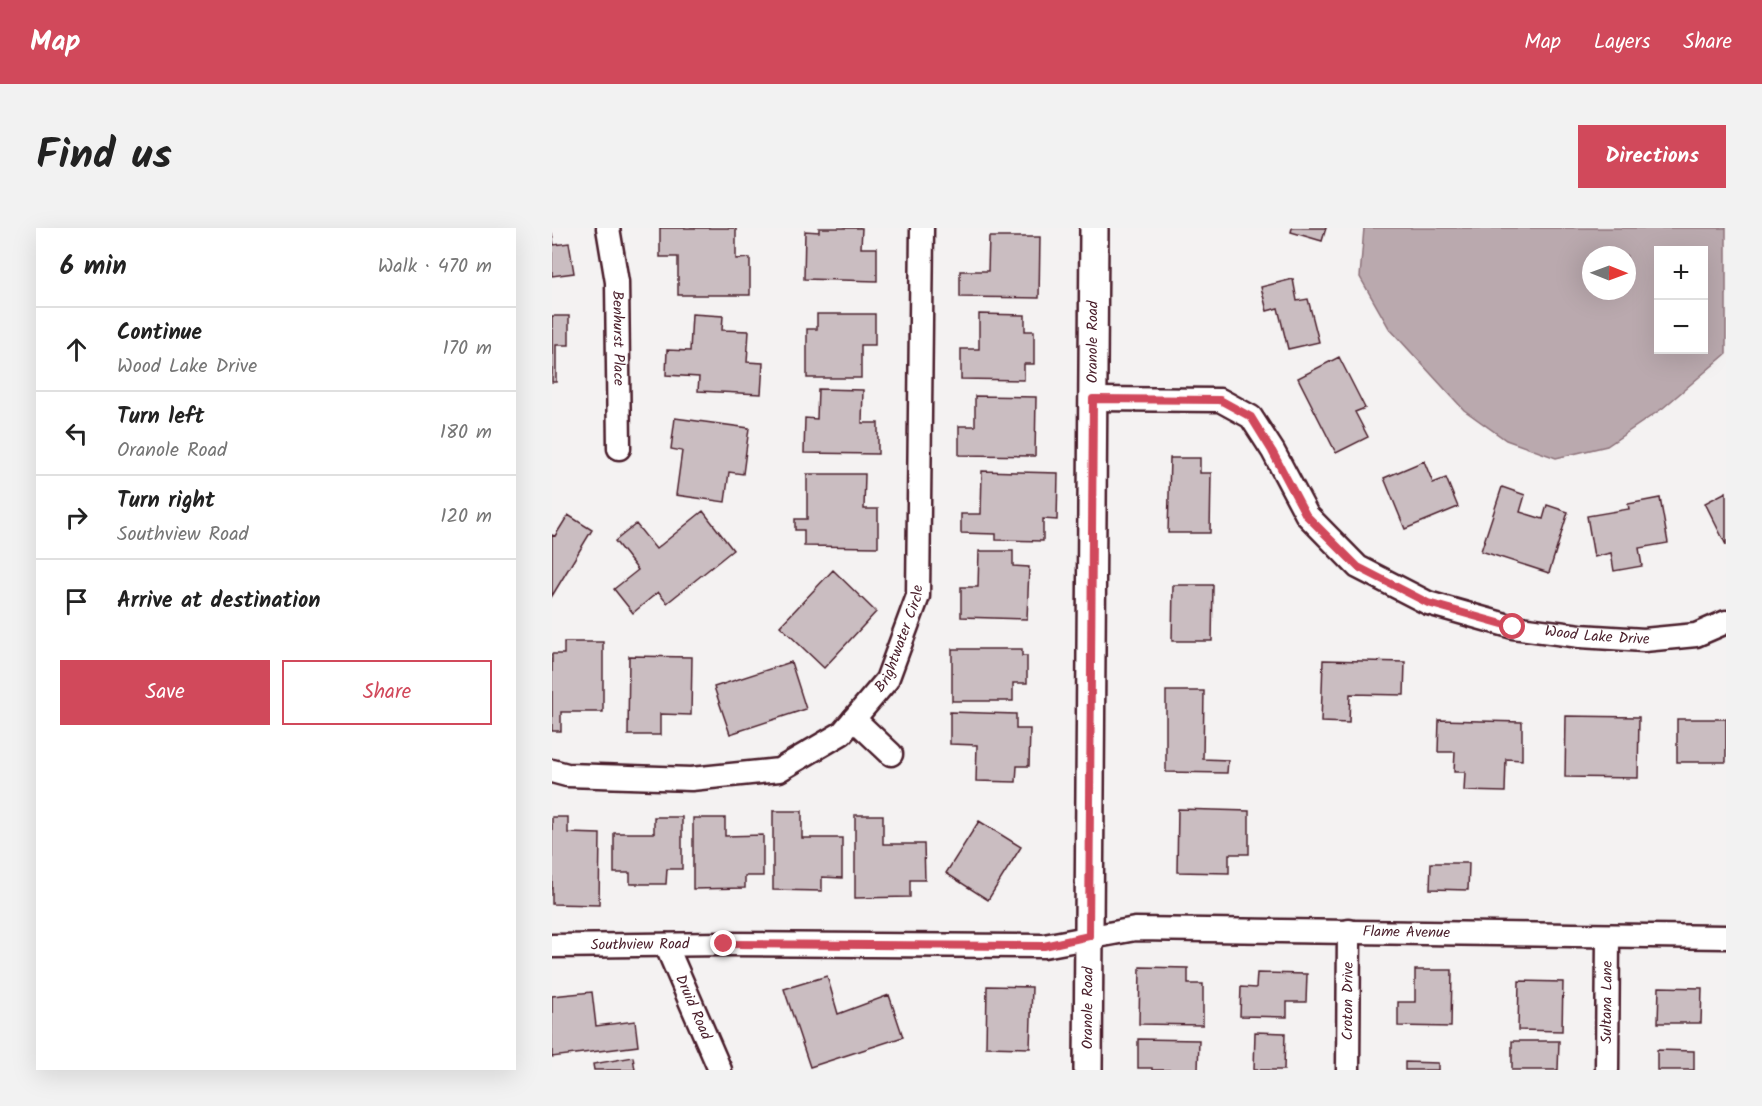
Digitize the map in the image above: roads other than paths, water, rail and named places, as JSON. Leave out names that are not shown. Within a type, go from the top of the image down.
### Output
[{"type":"street","name":"Benhurst Place","points":[[608,228],[617,282],[619,448]]},
{"type":"street","name":"Brightwater Circle","points":[[552,771],[567,775],[691,778],[779,770],[842,733],[887,680],[918,596],[922,228]]},
{"type":"street","name":"Oranole Road","points":[[1088,1070],[1094,228]]},
{"type":"street","name":"Wood Lake Drive","points":[[1093,399],[1220,400],[1251,417],[1306,515],[1358,567],[1428,603],[1513,627],[1580,636],[1644,640],[1696,635],[1726,622]]},
{"type":"street","points":[[1696,635],[1726,636]]},
{"type":"street","points":[[854,719],[891,754]]},
{"type":"street","name":"Flame Avenue","points":[[1089,936],[1135,929],[1726,937]]},
{"type":"street","name":"Croton Drive","points":[[1348,1070],[1349,931]]},
{"type":"street","name":"Southview Road","points":[[552,946],[1044,946],[1089,936]]},
{"type":"street","name":"Sultana Lane","points":[[1607,1070],[1608,936]]},
{"type":"street","name":"Druid Road","points":[[666,945],[720,1070]]}]
